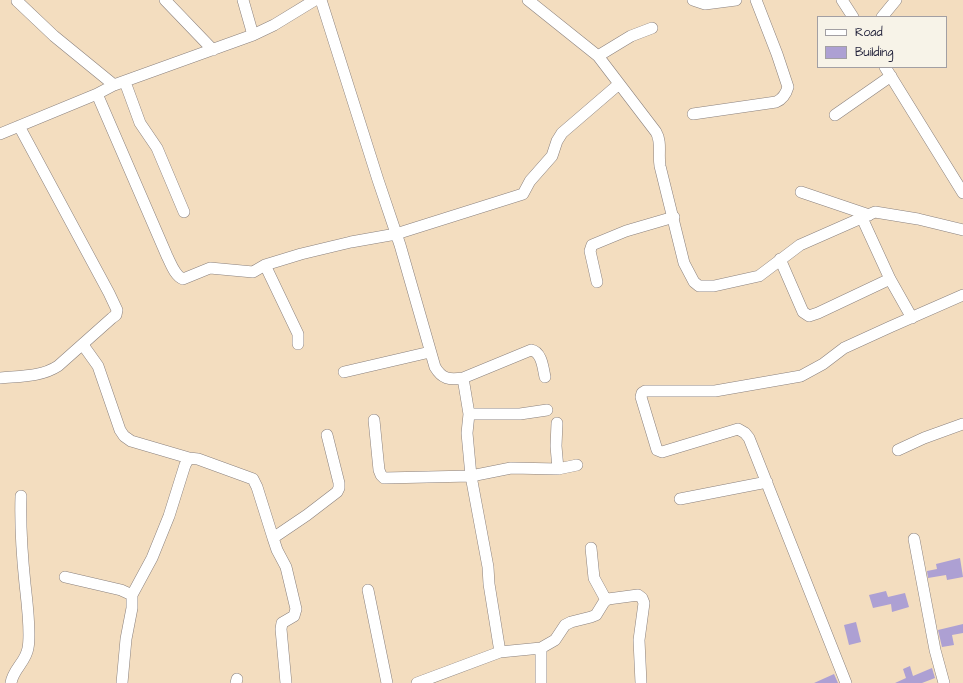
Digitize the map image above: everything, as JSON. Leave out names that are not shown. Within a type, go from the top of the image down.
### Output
[{"type":"street","points":[[165,0],[213,50]]},
{"type":"street","points":[[243,0],[254,35]]},
{"type":"street","points":[[0,134],[114,86],[254,35],[274,26],[315,0]]},
{"type":"street","points":[[320,0],[396,234],[434,367],[441,376],[449,380],[463,378],[531,350],[536,352],[540,357],[545,377]]},
{"type":"street","points":[[528,0],[598,56],[658,136],[660,143],[660,166],[684,263],[694,282],[699,286],[714,286],[753,278],[764,273],[780,259],[800,245],[866,216],[880,212],[918,219],[963,230]]},
{"type":"street","points":[[693,0],[710,4],[736,0]]},
{"type":"street","points":[[693,114],[776,102],[781,100],[787,92],[788,87],[777,54],[756,0]]},
{"type":"street","points":[[842,0],[852,16]]},
{"type":"street","points":[[883,16],[896,0]]},
{"type":"street","points":[[17,1],[54,36],[114,86]]},
{"type":"street","points":[[598,56],[631,36],[652,28]]},
{"type":"street","points":[[835,115],[888,71],[962,190]]},
{"type":"street","points":[[125,82],[140,123],[157,148],[184,212]]},
{"type":"street","points":[[97,94],[167,256],[176,274],[180,278],[185,279],[210,268],[253,272],[265,265],[308,252],[396,234],[523,194],[530,181],[552,156],[557,141],[562,133],[619,84]]},
{"type":"street","points":[[0,378],[47,372],[58,366],[116,315],[117,307],[19,126]]},
{"type":"street","points":[[801,192],[866,216],[890,279],[912,318]]},
{"type":"street","points":[[597,282],[590,251],[592,245],[626,231],[674,218]]},
{"type":"street","points":[[780,259],[803,312],[808,316],[818,313],[890,279]]},
{"type":"street","points":[[265,265],[298,334],[298,344]]},
{"type":"street","points":[[846,683],[749,438],[745,433],[738,429],[662,452],[657,450],[641,397],[642,392],[715,391],[801,376],[823,364],[844,348],[963,295]]},
{"type":"street","points":[[83,344],[98,366],[120,430],[124,436],[131,441],[189,458],[198,459],[253,479],[258,487],[277,550],[286,567],[296,609],[294,616],[282,623],[281,629],[286,683]]},
{"type":"street","points":[[344,372],[430,352]]},
{"type":"street","points":[[463,378],[469,414],[467,434],[471,476],[488,566],[489,584],[500,652]]},
{"type":"street","points":[[469,414],[520,414],[547,410]]},
{"type":"street","points":[[374,420],[379,470],[384,478],[471,476],[511,468],[558,469],[577,465]]},
{"type":"street","points":[[557,423],[556,446],[558,469]]},
{"type":"street","points":[[898,450],[924,438],[963,424]]},
{"type":"street","points":[[273,538],[307,516],[337,492],[339,483],[327,435]]},
{"type":"street","points":[[122,683],[126,639],[132,608],[132,595],[152,558],[169,516],[185,465],[189,458]]},
{"type":"street","points":[[680,499],[767,482]]},
{"type":"street","points":[[11,683],[15,670],[26,656],[29,647],[27,600],[21,549],[21,496]]},
{"type":"street","points":[[914,539],[935,650],[944,683]]},
{"type":"street","points":[[591,548],[594,578],[606,600]]},
{"type":"street","points":[[65,577],[121,590],[132,595]]},
{"type":"street","points":[[368,590],[387,683]]},
{"type":"street","points":[[417,683],[500,652],[541,648],[555,640],[565,625],[596,615],[606,600],[636,594],[644,601],[639,640],[641,683]]},
{"type":"street","points":[[541,648],[541,683]]},
{"type":"building","points":[[960,558],[963,577],[947,580],[946,575],[928,578],[927,571],[937,569],[936,564]]},
{"type":"building","points":[[886,591],[888,597],[905,593],[909,607],[892,612],[891,604],[873,608],[869,595]]},
{"type":"building","points":[[856,622],[861,642],[849,645],[844,625]]},
{"type":"building","points":[[963,624],[963,633],[952,635],[954,645],[942,647],[938,630]]},
{"type":"building","points":[[910,666],[913,676],[932,668],[935,678],[922,683],[895,683],[906,678],[903,669]]},
{"type":"building","points":[[834,674],[838,683],[814,683]]}]
